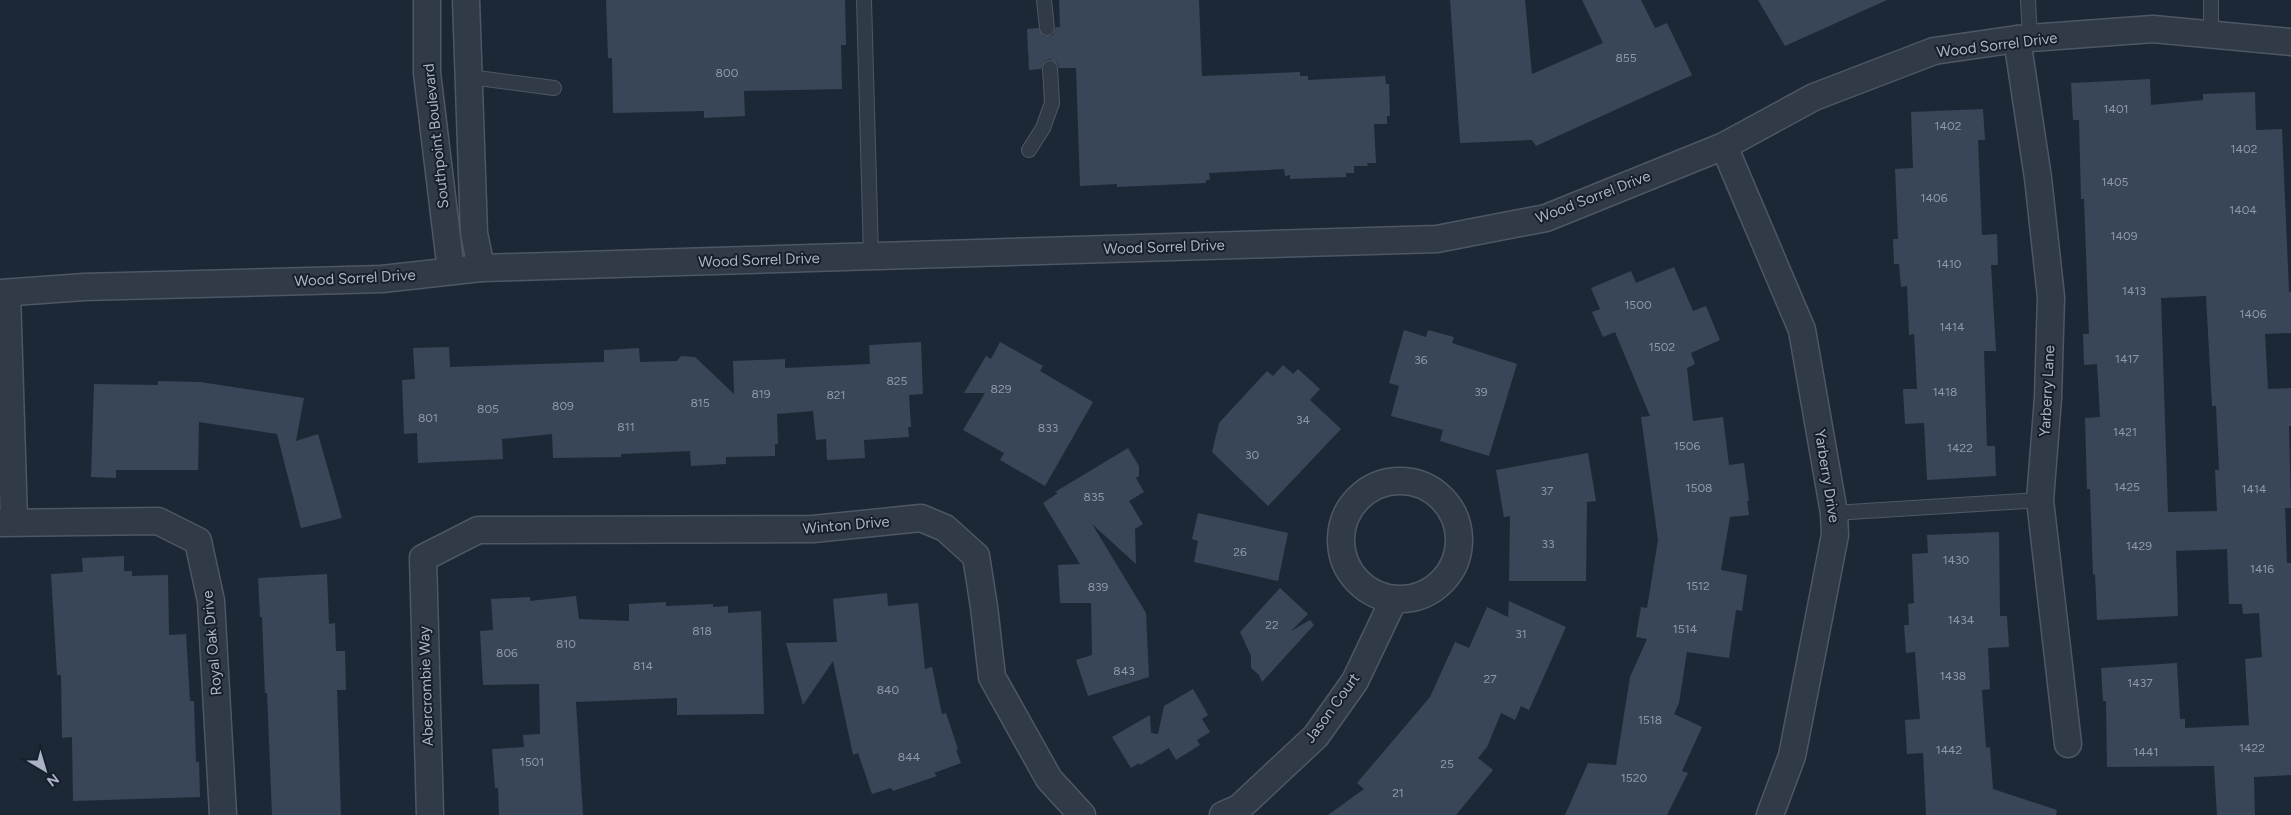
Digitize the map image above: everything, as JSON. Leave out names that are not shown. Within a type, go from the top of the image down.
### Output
[{"type":"street","name":"Southpoint Boulevard","points":[[427,0],[427,73],[451,271]]},
{"type":"street","name":"Southpoint Boulevard","points":[[466,0],[474,233],[481,268]]},
{"type":"street","name":"Wood Sorrel Drive","points":[[3,293],[84,287],[382,279],[481,268],[1437,239],[1546,218],[1724,146],[1814,97],[1934,52],[2023,39],[2153,30],[2291,42]]},
{"type":"street","name":"Yarberry Lane","points":[[2023,39],[2051,297],[2048,398],[2040,500],[2068,744]]},
{"type":"street","name":"Yarberry Drive","points":[[1724,146],[1802,330],[1834,513],[1835,535],[1792,756],[1770,815]]},
{"type":"street","points":[[3,293],[7,522]]},
{"type":"street","points":[[1389,480],[1408,480],[1426,486],[1440,495],[1450,508],[1457,522],[1460,539],[1454,563],[1440,584],[1426,593],[1411,599],[1394,599],[1375,594],[1360,584],[1348,570],[1341,552],[1340,533],[1345,514],[1356,499],[1371,487],[1389,480]]},
{"type":"street","name":"Winton Drive","points":[[422,558],[478,530],[813,529],[921,518],[937,524],[945,528],[976,556],[992,677],[1049,780],[1082,815]]},
{"type":"street","name":"Royal Oak Drive","points":[[7,522],[158,521],[198,541],[211,601],[223,815]]},
{"type":"street","name":"Abercrombie Way","points":[[422,558],[430,815]]},
{"type":"street","name":"Jason Court","points":[[1223,815],[1239,808],[1316,736],[1355,681],[1394,599]]},
{"type":"lane","points":[[864,0],[872,256]]},
{"type":"lane","points":[[1044,0],[1047,28]]},
{"type":"lane","points":[[2023,39],[2028,0]]},
{"type":"lane","points":[[2211,0],[2211,35]]},
{"type":"lane","points":[[1029,150],[1043,128],[1052,103],[1050,68]]},
{"type":"lane","points":[[470,77],[554,88]]},
{"type":"lane","points":[[1834,513],[2040,500]]},
{"type":"building","points":[[606,0],[845,0],[846,45],[841,45],[842,89],[744,91],[745,116],[704,118],[704,111],[613,113],[612,58],[608,58]]},
{"type":"building","points":[[1059,0],[1199,0],[1202,76],[1300,72],[1300,76],[1308,76],[1308,80],[1385,76],[1386,84],[1389,84],[1390,116],[1387,116],[1387,124],[1374,124],[1376,163],[1367,163],[1368,166],[1354,166],[1354,173],[1346,173],[1346,177],[1290,179],[1290,175],[1285,176],[1284,169],[1209,173],[1210,180],[1206,180],[1206,183],[1117,187],[1117,184],[1080,186],[1076,68],[1059,68],[1057,63],[1050,59],[1045,61],[1041,69],[1029,70],[1027,29],[1038,28],[1044,36],[1053,35],[1056,27],[1060,27]]},
{"type":"building","points":[[1450,0],[1525,0],[1532,74],[1603,43],[1582,0],[1641,0],[1655,28],[1667,23],[1692,75],[1536,146],[1532,140],[1460,143]]},
{"type":"building","points":[[1758,0],[1887,0],[1785,46]]},
{"type":"building","points":[[2150,79],[2151,105],[2203,100],[2203,94],[2255,92],[2256,130],[2282,129],[2289,292],[2291,292],[2291,333],[2265,334],[2268,389],[2291,388],[2291,426],[2289,426],[2291,508],[2285,508],[2287,563],[2291,563],[2291,775],[2254,777],[2255,815],[2217,815],[2214,766],[2107,767],[2106,701],[2103,701],[2101,668],[2177,663],[2180,719],[2185,719],[2185,728],[2249,725],[2245,659],[2262,657],[2259,613],[2243,614],[2242,604],[2229,604],[2227,549],[2176,551],[2178,616],[2097,620],[2095,574],[2093,575],[2090,489],[2087,489],[2085,418],[2100,417],[2097,364],[2084,365],[2083,334],[2089,334],[2084,199],[2081,199],[2079,120],[2073,120],[2071,83]],"holes":[[[2206,296],[2212,406],[2216,406],[2219,470],[2215,470],[2217,511],[2168,512],[2161,298]]]},
{"type":"building","points":[[1983,109],[1985,140],[1978,140],[1982,235],[1997,234],[1998,265],[1991,265],[1996,351],[1984,351],[1987,446],[1995,446],[1996,476],[1927,480],[1924,423],[1905,424],[1903,389],[1917,389],[1914,334],[1909,335],[1907,286],[1901,287],[1899,264],[1894,264],[1893,239],[1898,239],[1895,169],[1913,168],[1911,112]]},
{"type":"building","points":[[1674,267],[1693,311],[1706,306],[1720,340],[1691,353],[1695,364],[1687,368],[1693,421],[1723,417],[1729,465],[1744,463],[1749,515],[1730,517],[1721,570],[1747,575],[1742,611],[1736,610],[1729,658],[1687,652],[1679,703],[1674,714],[1702,727],[1682,771],[1688,773],[1667,815],[1565,815],[1588,763],[1616,765],[1630,677],[1647,639],[1636,637],[1641,607],[1647,608],[1658,540],[1641,417],[1650,416],[1615,332],[1603,337],[1592,312],[1600,309],[1591,288],[1631,271],[1636,283]]},
{"type":"building","points":[[1404,330],[1426,337],[1428,330],[1454,337],[1452,343],[1517,364],[1489,456],[1440,441],[1443,430],[1391,416],[1399,386],[1389,383]]},
{"type":"building","points":[[921,342],[923,394],[909,395],[911,427],[908,427],[909,437],[864,440],[865,458],[827,460],[826,439],[816,440],[813,411],[777,414],[778,444],[775,444],[775,456],[726,457],[726,464],[691,466],[690,451],[621,454],[621,457],[553,458],[552,434],[502,439],[503,459],[418,463],[417,433],[404,434],[402,380],[415,379],[413,348],[449,347],[450,367],[604,362],[604,350],[639,348],[640,362],[677,361],[681,356],[695,357],[734,394],[733,361],[785,359],[785,368],[870,364],[869,345]]},
{"type":"building","points":[[1000,342],[1043,366],[1040,371],[1093,402],[1045,486],[1000,460],[1004,453],[963,430],[985,393],[964,393],[986,356],[991,359]]},
{"type":"building","points":[[1283,365],[1293,374],[1298,369],[1320,389],[1310,400],[1341,429],[1268,506],[1212,452],[1219,423],[1267,371],[1273,376]]},
{"type":"building","points":[[158,381],[200,382],[304,398],[296,441],[318,434],[342,518],[301,528],[277,434],[199,422],[198,470],[116,470],[116,478],[91,477],[94,384],[158,385]]},
{"type":"building","points":[[1128,448],[1139,466],[1139,476],[1136,478],[1144,492],[1129,501],[1143,524],[1135,529],[1136,564],[1092,524],[1146,613],[1149,677],[1088,696],[1076,660],[1092,655],[1091,603],[1060,603],[1058,565],[1080,564],[1043,503],[1058,493],[1055,492]]},
{"type":"building","points":[[1588,453],[1596,501],[1587,502],[1586,581],[1509,581],[1510,516],[1504,517],[1496,470]]},
{"type":"building","points":[[1198,513],[1288,533],[1278,581],[1194,562],[1198,541],[1192,539]]},
{"type":"building","points":[[1999,532],[2000,616],[2007,616],[2009,647],[1988,648],[1990,689],[1982,690],[1986,748],[1990,747],[1993,789],[2057,810],[2056,815],[1926,815],[1923,753],[1907,754],[1905,720],[1920,719],[1915,652],[1906,653],[1904,625],[1909,625],[1908,604],[1914,603],[1912,554],[1928,553],[1927,535]]},
{"type":"building","points":[[124,556],[124,571],[132,571],[132,576],[168,575],[169,635],[186,634],[190,701],[194,701],[196,762],[199,762],[200,797],[73,801],[72,737],[62,738],[61,675],[57,675],[51,574],[83,572],[82,558]]},
{"type":"building","points":[[327,574],[329,624],[335,623],[336,651],[345,651],[346,690],[337,690],[341,815],[272,815],[267,693],[265,693],[262,617],[260,617],[258,578]]},
{"type":"building","points":[[1280,588],[1308,614],[1291,631],[1310,620],[1314,625],[1262,682],[1259,675],[1251,668],[1251,656],[1240,632]]},
{"type":"building","points":[[887,593],[888,606],[918,603],[925,669],[932,667],[942,714],[946,713],[961,763],[934,773],[937,776],[893,791],[891,788],[872,794],[858,753],[853,755],[833,661],[803,705],[786,643],[837,642],[833,599]]},
{"type":"building","points":[[576,596],[579,619],[629,621],[629,604],[666,602],[666,606],[713,604],[713,607],[728,606],[728,613],[761,611],[764,714],[677,715],[677,698],[576,702],[583,815],[499,815],[498,788],[495,788],[492,749],[524,747],[523,735],[540,734],[539,684],[483,685],[480,631],[493,630],[491,599],[530,597],[530,601]]},
{"type":"building","points":[[1509,601],[1566,627],[1529,710],[1521,706],[1515,720],[1501,713],[1487,747],[1478,758],[1493,770],[1456,815],[1328,815],[1364,789],[1357,783],[1430,697],[1455,642],[1469,648],[1487,607],[1508,617]]},
{"type":"building","points":[[1193,689],[1208,715],[1202,719],[1210,732],[1197,740],[1200,745],[1176,760],[1169,748],[1140,765],[1139,763],[1131,768],[1112,737],[1150,715],[1151,733],[1158,734],[1164,706]]}]
